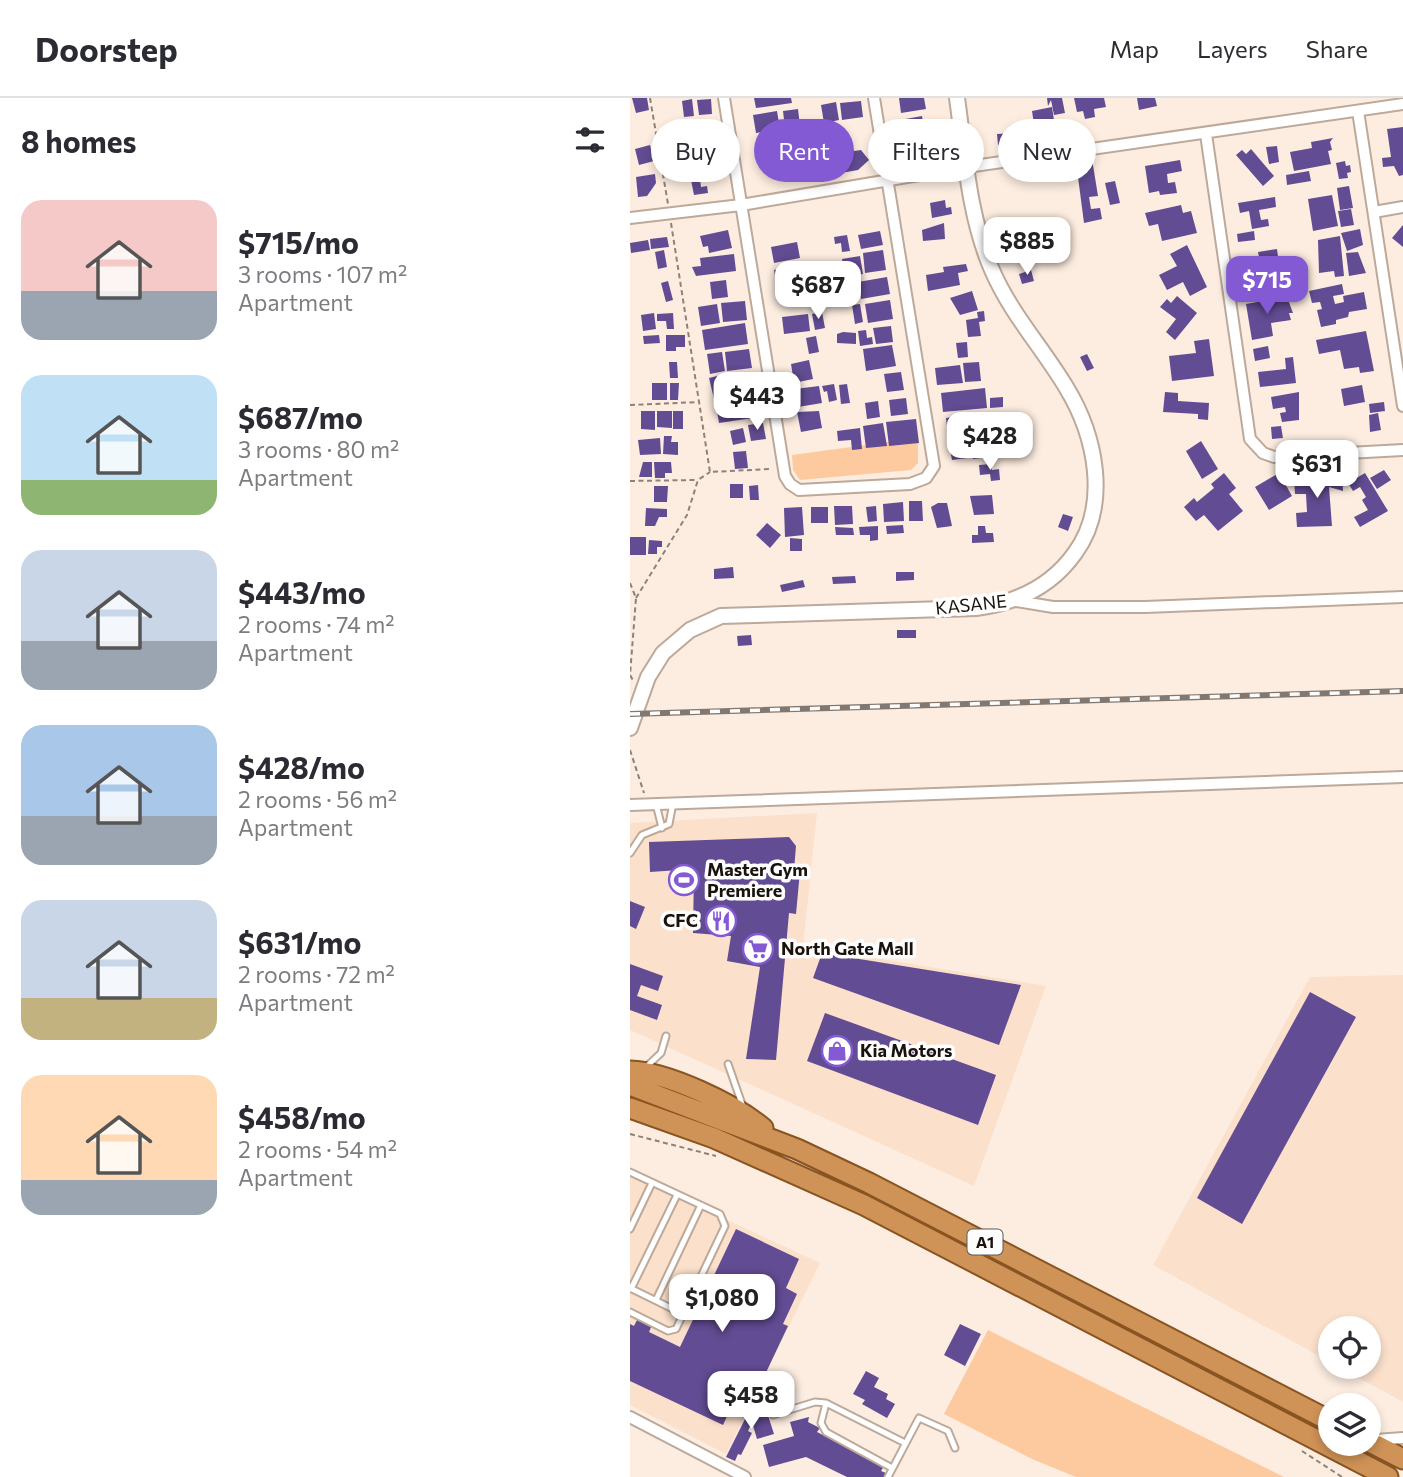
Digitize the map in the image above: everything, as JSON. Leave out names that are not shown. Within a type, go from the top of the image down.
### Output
[{"type":"highway","points":[[634,1076],[698,1092],[747,1116],[782,1143]]},
{"type":"highway","name":"A1","points":[[634,1076],[943,1219],[1160,1335],[1318,1415]]},
{"type":"highway","name":"A1","points":[[630,1108],[714,1138],[936,1241],[1388,1477]]},
{"type":"highway","points":[[630,1120],[714,1138]]},
{"type":"highway","points":[[1381,1447],[1403,1459]]},
{"type":"street","points":[[724,98],[784,468],[790,484],[799,490],[910,484],[926,478],[934,466],[888,182]]},
{"type":"street","points":[[874,98],[878,119]]},
{"type":"street","name":"KASANE","points":[[957,98],[960,119]]},
{"type":"street","points":[[984,165],[1403,104]]},
{"type":"street","points":[[1357,111],[1403,406]]},
{"type":"street","points":[[1206,134],[1247,425],[1255,447],[1274,457],[1403,450]]},
{"type":"street","points":[[630,218],[741,205],[876,182]]},
{"type":"street","name":"KASANE","points":[[630,728],[635,684],[675,641],[690,629],[722,616],[976,608],[1016,601],[1056,574],[1083,542],[1092,522],[1096,493],[1093,458],[1082,420],[1066,387],[1022,327],[991,268],[977,224],[970,182]]},
{"type":"street","points":[[1374,212],[1403,207]]},
{"type":"street","points":[[1016,601],[1053,607],[1145,607],[1403,597]]},
{"type":"street","points":[[630,805],[1403,777]]},
{"type":"street","points":[[630,1417],[745,1477]]},
{"type":"street","points":[[1381,1439],[1403,1438]]},
{"type":"lane","points":[[630,853],[642,835],[668,824],[673,803]]},
{"type":"lane","points":[[651,804],[662,828]]},
{"type":"lane","points":[[634,1076],[661,1053],[666,1036]]},
{"type":"lane","points":[[728,1064],[747,1116]]},
{"type":"lane","points":[[630,1172],[720,1214],[725,1226],[672,1332],[630,1312]]},
{"type":"lane","points":[[630,1229],[652,1183]]},
{"type":"lane","points":[[677,1195],[630,1288],[683,1314]]},
{"type":"lane","points":[[656,1300],[701,1205]]},
{"type":"lane","points":[[773,1415],[815,1402],[826,1404],[905,1443]]},
{"type":"lane","points":[[826,1404],[821,1423],[826,1432],[892,1468]]},
{"type":"lane","points":[[888,1477],[916,1421],[923,1418],[948,1431],[954,1448]]},
{"type":"path","points":[[650,98],[710,472]]},
{"type":"path","points":[[630,405],[699,402]]},
{"type":"path","points":[[630,481],[698,480],[710,472],[784,468]]},
{"type":"path","points":[[636,598],[687,515],[698,480]]},
{"type":"path","points":[[630,583],[636,598],[635,684]]},
{"type":"path","points":[[630,750],[651,804]]},
{"type":"path","points":[[630,1134],[724,1159]]},
{"type":"path","points":[[1299,1448],[1342,1477]]},
{"type":"path","points":[[1326,1477],[1329,1470]]},
{"type":"shaded area","points":[[918,438],[918,463],[911,470],[800,480],[793,470],[792,455]]},
{"type":"shaded area","points":[[817,813],[803,946],[1046,986],[974,1186],[630,1030],[630,823]]},
{"type":"shaded area","points":[[1403,975],[1403,1402],[1361,1379],[1381,1379],[1381,1316],[1318,1316],[1318,1355],[1153,1265],[1310,977]]},
{"type":"shaded area","points":[[630,1175],[820,1263],[726,1454],[630,1405]]},
{"type":"shaded area","points":[[988,1330],[1284,1477],[1076,1477],[1032,1459],[944,1414]]},
{"type":"building","points":[[632,98],[647,98],[649,110],[636,113]]},
{"type":"building","points":[[754,98],[791,98],[792,103],[756,108]]},
{"type":"building","points":[[899,98],[924,98],[926,109],[901,113]]},
{"type":"building","points":[[1047,98],[1062,98],[1065,113],[1054,115],[1051,100],[1048,106]]},
{"type":"building","points":[[1074,98],[1104,98],[1106,107],[1094,109],[1095,117],[1085,119],[1083,111],[1077,112]]},
{"type":"building","points":[[1137,98],[1155,98],[1157,106],[1139,110]]},
{"type":"building","points":[[692,99],[694,116],[684,117],[682,101]]},
{"type":"building","points":[[711,99],[712,114],[699,115],[697,100]]},
{"type":"building","points":[[861,101],[863,117],[842,119],[840,103]]},
{"type":"building","points":[[836,102],[839,119],[823,119],[821,105]]},
{"type":"building","points":[[1052,107],[1054,119],[1033,119],[1032,111]]},
{"type":"building","points":[[798,109],[799,119],[784,119],[783,111]]},
{"type":"building","points":[[777,111],[778,119],[754,121],[753,115]]},
{"type":"building","points":[[1403,127],[1403,175],[1399,176],[1394,166],[1383,167],[1382,158],[1391,157],[1387,129]]},
{"type":"building","points":[[1333,138],[1330,142],[1332,150],[1328,151],[1331,164],[1294,171],[1290,152],[1312,148],[1311,142]]},
{"type":"building","points":[[650,145],[651,162],[639,165],[635,149]]},
{"type":"building","points":[[1277,146],[1279,162],[1269,164],[1266,147]]},
{"type":"building","points":[[1251,149],[1274,176],[1263,186],[1236,155],[1242,150],[1246,154]]},
{"type":"building","points":[[861,150],[868,161],[854,171],[854,151]]},
{"type":"building","points":[[1180,160],[1182,171],[1167,174],[1168,183],[1175,182],[1177,193],[1149,193],[1145,166]]},
{"type":"building","points":[[1345,161],[1346,166],[1350,165],[1351,172],[1347,173],[1348,178],[1339,179],[1336,163]]},
{"type":"building","points":[[1309,171],[1311,181],[1287,185],[1286,175]]},
{"type":"building","points":[[651,175],[651,182],[656,182],[647,196],[638,197],[636,177]]},
{"type":"building","points":[[1115,181],[1120,203],[1110,205],[1105,183]]},
{"type":"building","points":[[691,182],[700,182],[701,187],[707,186],[708,193],[694,195]]},
{"type":"building","points":[[1079,182],[1096,182],[1098,196],[1089,197],[1091,209],[1100,208],[1102,219],[1084,223]]},
{"type":"building","points":[[1349,186],[1353,208],[1340,210],[1337,188]]},
{"type":"building","points":[[1332,195],[1338,226],[1313,231],[1308,199]]},
{"type":"building","points":[[1275,197],[1276,207],[1259,210],[1261,220],[1268,219],[1269,226],[1252,229],[1249,211],[1240,213],[1238,203]]},
{"type":"building","points":[[945,200],[946,208],[951,207],[952,214],[932,218],[930,203]]},
{"type":"building","points":[[1181,205],[1183,213],[1191,211],[1197,233],[1162,241],[1158,224],[1149,226],[1145,213]]},
{"type":"building","points":[[1351,209],[1354,225],[1341,227],[1338,211]]},
{"type":"building","points":[[944,223],[945,239],[923,241],[922,230]]},
{"type":"building","points":[[1403,225],[1403,247],[1392,238]]},
{"type":"building","points":[[1360,229],[1363,245],[1347,251],[1341,233]]},
{"type":"building","points":[[728,230],[732,248],[709,253],[708,246],[703,247],[700,236]]},
{"type":"building","points":[[880,231],[883,245],[861,249],[858,235]]},
{"type":"building","points":[[1254,231],[1255,240],[1238,242],[1237,234]]},
{"type":"building","points":[[847,235],[850,251],[842,252],[841,243],[835,244],[834,237]]},
{"type":"building","points":[[1340,236],[1344,276],[1335,277],[1334,271],[1319,273],[1318,240]]},
{"type":"building","points":[[667,237],[669,247],[651,249],[650,239]]},
{"type":"building","points":[[648,240],[650,250],[631,253],[630,243]]},
{"type":"building","points":[[797,242],[800,258],[774,263],[771,247]]},
{"type":"building","points":[[1187,245],[1207,287],[1190,296],[1183,282],[1167,290],[1159,275],[1177,266],[1170,254]]},
{"type":"building","points":[[1277,249],[1278,257],[1267,259],[1269,268],[1274,267],[1276,275],[1256,278],[1254,269],[1261,267],[1258,252]]},
{"type":"building","points":[[664,250],[667,267],[658,269],[655,252]]},
{"type":"building","points":[[883,250],[886,270],[865,273],[863,253]]},
{"type":"building","points":[[1358,252],[1366,273],[1349,276],[1346,253]]},
{"type":"building","points":[[734,254],[736,271],[696,276],[692,267],[701,266],[700,258]]},
{"type":"building","points":[[860,256],[863,274],[845,277],[842,259]]},
{"type":"building","points":[[799,264],[803,282],[777,287],[774,270]]},
{"type":"building","points":[[966,264],[968,271],[958,273],[960,285],[928,291],[926,275],[944,272],[943,267]]},
{"type":"building","points":[[1031,270],[1034,281],[1022,284],[1019,274]]},
{"type":"building","points":[[887,277],[890,294],[861,299],[858,282]]},
{"type":"building","points":[[726,280],[728,297],[712,299],[710,282]]},
{"type":"building","points":[[668,281],[673,300],[666,302],[661,283]]},
{"type":"building","points":[[849,283],[854,299],[847,302],[842,286]]},
{"type":"building","points":[[1275,283],[1276,292],[1262,294],[1260,286]]},
{"type":"building","points":[[833,284],[836,298],[820,294],[821,304],[813,306],[809,288]]},
{"type":"building","points":[[1342,284],[1344,294],[1333,296],[1335,304],[1344,302],[1343,296],[1364,292],[1367,309],[1349,312],[1348,317],[1336,320],[1336,324],[1321,327],[1317,310],[1322,309],[1320,302],[1312,303],[1309,291]]},
{"type":"building","points":[[972,291],[978,310],[960,315],[950,298]]},
{"type":"building","points":[[1177,296],[1197,313],[1175,340],[1166,332],[1176,319],[1160,307],[1167,299],[1171,303]]},
{"type":"building","points":[[1287,297],[1293,313],[1289,313],[1291,320],[1271,323],[1273,336],[1252,340],[1246,304]]},
{"type":"building","points":[[890,300],[893,319],[868,323],[865,304]]},
{"type":"building","points":[[745,301],[747,320],[723,322],[721,303]]},
{"type":"building","points":[[717,304],[720,323],[701,326],[698,307]]},
{"type":"building","points":[[860,304],[863,322],[855,324],[852,305]]},
{"type":"building","points":[[984,311],[985,321],[979,322],[981,336],[968,337],[966,320],[978,318],[977,312]]},
{"type":"building","points":[[822,312],[825,328],[815,330],[812,314]]},
{"type":"building","points":[[654,313],[656,329],[643,331],[641,315]]},
{"type":"building","points":[[673,313],[674,329],[667,329],[666,321],[657,321],[657,314]]},
{"type":"building","points":[[808,314],[810,331],[784,334],[782,317]]},
{"type":"building","points":[[745,323],[748,344],[705,350],[702,330]]},
{"type":"building","points":[[891,326],[893,342],[876,344],[873,328]]},
{"type":"building","points":[[866,330],[867,338],[872,337],[873,344],[860,346],[858,331]]},
{"type":"building","points":[[1366,331],[1374,371],[1360,373],[1359,367],[1344,369],[1340,350],[1319,354],[1316,340]]},
{"type":"building","points":[[856,333],[856,344],[837,343],[837,334]]},
{"type":"building","points":[[659,335],[660,343],[644,344],[643,336]]},
{"type":"building","points":[[666,335],[685,335],[685,347],[666,351]]},
{"type":"building","points":[[816,336],[819,352],[809,354],[806,338]]},
{"type":"building","points":[[1209,339],[1214,376],[1172,381],[1169,356],[1196,353],[1194,341]]},
{"type":"building","points":[[967,342],[968,357],[958,358],[956,343]]},
{"type":"building","points":[[892,345],[896,366],[866,371],[863,349]]},
{"type":"building","points":[[1268,346],[1270,358],[1255,361],[1253,349]]},
{"type":"building","points":[[749,349],[752,368],[727,371],[725,352]]},
{"type":"building","points":[[722,352],[725,371],[710,374],[707,354]]},
{"type":"building","points":[[1087,354],[1094,368],[1087,371],[1080,357]]},
{"type":"building","points":[[1293,357],[1296,383],[1260,387],[1258,372],[1286,369],[1285,358]]},
{"type":"building","points":[[809,360],[813,379],[794,383],[791,364]]},
{"type":"building","points":[[669,362],[677,362],[678,378],[670,378]]},
{"type":"building","points":[[979,362],[981,381],[965,382],[963,363]]},
{"type":"building","points":[[960,365],[963,383],[937,385],[935,368]]},
{"type":"building","points":[[901,372],[904,390],[887,392],[884,374]]},
{"type":"building","points":[[754,374],[756,391],[727,396],[725,378]]},
{"type":"building","points":[[717,376],[722,398],[714,399],[709,378]]},
{"type":"building","points":[[652,383],[667,383],[667,400],[652,400]]},
{"type":"building","points":[[670,383],[679,383],[678,400],[670,400]]},
{"type":"building","points":[[834,384],[837,400],[829,402],[827,391],[824,392],[822,386]]},
{"type":"building","points":[[847,384],[850,403],[841,404],[839,385]]},
{"type":"building","points":[[1362,385],[1365,402],[1344,406],[1341,389]]},
{"type":"building","points":[[819,386],[822,403],[798,407],[795,389]]},
{"type":"building","points":[[985,388],[987,408],[943,412],[941,393]]},
{"type":"building","points":[[1165,392],[1178,393],[1178,401],[1209,403],[1208,420],[1198,419],[1198,414],[1163,412]]},
{"type":"building","points":[[1299,392],[1299,420],[1282,422],[1280,413],[1286,412],[1285,407],[1273,409],[1271,397]]},
{"type":"building","points":[[1003,397],[1003,407],[990,408],[990,398]]},
{"type":"building","points":[[906,398],[908,414],[891,416],[889,400]]},
{"type":"building","points":[[757,399],[759,417],[719,423],[716,405]]},
{"type":"building","points":[[878,401],[880,417],[867,419],[865,403]]},
{"type":"building","points":[[1384,402],[1385,411],[1370,413],[1369,404]]},
{"type":"building","points":[[641,411],[655,411],[655,430],[641,429]]},
{"type":"building","points":[[657,411],[672,411],[672,428],[657,427]]},
{"type":"building","points":[[673,411],[683,411],[683,429],[673,429]]},
{"type":"building","points":[[819,411],[822,428],[801,432],[797,412]]},
{"type":"building","points":[[1378,413],[1381,430],[1370,432],[1369,415]]},
{"type":"building","points":[[961,416],[963,433],[948,435],[946,418]]},
{"type":"building","points":[[916,419],[919,443],[889,446],[886,422]]},
{"type":"building","points":[[763,423],[766,439],[751,441],[748,425]]},
{"type":"building","points":[[883,423],[887,446],[866,448],[863,426]]},
{"type":"building","points":[[1281,426],[1283,438],[1272,439],[1271,427]]},
{"type":"building","points":[[743,428],[746,442],[733,445],[730,431]]},
{"type":"building","points":[[860,428],[862,449],[852,450],[851,440],[838,441],[837,431]]},
{"type":"building","points":[[664,436],[672,436],[671,442],[678,442],[678,455],[663,454]]},
{"type":"building","points":[[660,438],[661,454],[640,455],[638,440]]},
{"type":"building","points":[[1201,441],[1218,469],[1202,479],[1186,451]]},
{"type":"building","points":[[964,442],[967,458],[952,460],[949,444]]},
{"type":"building","points":[[996,448],[997,456],[973,459],[972,452]]},
{"type":"building","points":[[746,451],[748,468],[735,469],[733,452]]},
{"type":"building","points":[[643,462],[652,462],[652,477],[639,477]]},
{"type":"building","points":[[654,462],[671,462],[672,473],[665,473],[665,478],[655,478]]},
{"type":"building","points":[[991,464],[992,470],[999,469],[1000,480],[991,481],[990,474],[980,475],[979,465]]},
{"type":"building","points":[[1335,470],[1342,470],[1343,491],[1329,487],[1332,526],[1297,527],[1296,513],[1307,512],[1306,494],[1295,494],[1294,479],[1336,479]]},
{"type":"building","points":[[1384,470],[1391,480],[1377,489],[1370,478]]},
{"type":"building","points":[[1224,473],[1236,488],[1229,494],[1243,511],[1218,531],[1204,515],[1196,521],[1184,507],[1194,498],[1197,502],[1214,488],[1211,484]]},
{"type":"building","points":[[1279,473],[1292,496],[1269,510],[1255,487]]},
{"type":"building","points":[[1365,473],[1388,511],[1360,527],[1354,517],[1368,510],[1362,500],[1366,497],[1360,487],[1353,491],[1348,483]]},
{"type":"building","points":[[730,484],[743,484],[743,498],[730,498]]},
{"type":"building","points":[[758,485],[759,500],[750,500],[749,486]]},
{"type":"building","points":[[654,486],[668,486],[667,502],[654,502]]},
{"type":"building","points":[[992,495],[994,514],[974,515],[970,496]]},
{"type":"building","points":[[909,501],[922,501],[923,521],[909,521]]},
{"type":"building","points":[[903,502],[904,521],[884,522],[883,504]]},
{"type":"building","points":[[938,503],[947,503],[952,526],[937,528],[931,507]]},
{"type":"building","points":[[834,506],[852,506],[853,524],[835,525]]},
{"type":"building","points":[[876,506],[877,521],[868,522],[866,507]]},
{"type":"building","points":[[802,507],[804,535],[785,537],[784,508]]},
{"type":"building","points":[[811,507],[828,507],[828,523],[811,523]]},
{"type":"building","points":[[646,508],[667,509],[667,517],[659,517],[655,526],[645,526]]},
{"type":"building","points":[[1063,514],[1073,517],[1068,531],[1058,527]]},
{"type":"building","points":[[767,523],[781,535],[770,548],[756,535]]},
{"type":"building","points":[[903,525],[904,533],[887,534],[886,526]]},
{"type":"building","points":[[878,526],[878,540],[870,541],[870,535],[860,535],[859,527]]},
{"type":"building","points":[[978,526],[985,526],[986,533],[993,533],[994,542],[972,543],[972,535],[978,535]]},
{"type":"building","points":[[835,527],[853,528],[854,535],[836,535]]},
{"type":"building","points":[[630,537],[646,537],[646,555],[630,555]]},
{"type":"building","points":[[790,538],[802,539],[802,551],[790,551]]},
{"type":"building","points":[[649,540],[662,541],[662,547],[657,547],[657,554],[648,554]]},
{"type":"building","points":[[733,567],[734,578],[714,579],[714,569]]},
{"type":"building","points":[[896,572],[914,572],[914,580],[896,581]]},
{"type":"building","points":[[855,576],[856,583],[833,584],[832,577]]},
{"type":"building","points":[[803,580],[805,587],[782,592],[780,585]]},
{"type":"building","points":[[897,630],[916,630],[916,638],[897,638]]},
{"type":"building","points":[[751,635],[752,645],[738,646],[737,636]]},
{"type":"building","name":"North Gate Mall","points":[[789,837],[796,846],[794,870],[800,871],[796,914],[789,913],[776,1060],[746,1059],[760,967],[727,961],[731,936],[693,933],[694,869],[650,872],[649,842]]},
{"type":"building","points":[[630,901],[645,907],[636,929],[630,926]]},
{"type":"building","points":[[822,953],[1021,985],[999,1045],[813,978]]},
{"type":"building","points":[[630,964],[663,976],[658,991],[641,985],[637,996],[662,1005],[657,1020],[630,1010]]},
{"type":"building","points":[[1310,992],[1356,1017],[1242,1224],[1197,1198]]},
{"type":"building","points":[[825,1013],[996,1075],[978,1125],[807,1061]]},
{"type":"building","points":[[736,1229],[799,1259],[786,1288],[797,1294],[783,1324],[788,1326],[752,1402],[737,1395],[723,1425],[630,1381],[630,1324],[634,1326],[638,1318],[652,1325],[649,1332],[680,1347]]},
{"type":"building","points":[[960,1324],[981,1334],[965,1366],[944,1355]]},
{"type":"building","points":[[866,1371],[879,1378],[874,1387],[888,1394],[886,1399],[895,1404],[887,1418],[862,1404],[865,1400],[853,1394]]},
{"type":"building","points":[[765,1406],[774,1434],[757,1439],[752,1422],[748,1431],[752,1433],[741,1455],[738,1454],[735,1461],[726,1457],[749,1411]]},
{"type":"building","points":[[809,1417],[808,1422],[820,1428],[817,1432],[884,1466],[881,1471],[886,1473],[884,1477],[847,1477],[806,1457],[769,1467],[763,1445],[794,1436],[790,1422]]},
{"type":"railway","points":[[630,714],[1403,691]]},
{"type":"place","name":"Master Gym Premiere","points":[[684,880]]},
{"type":"place","name":"CFC","points":[[721,921]]},
{"type":"place","name":"North Gate Mall","points":[[758,949]]},
{"type":"place","name":"Kia Motors","points":[[837,1051]]}]
